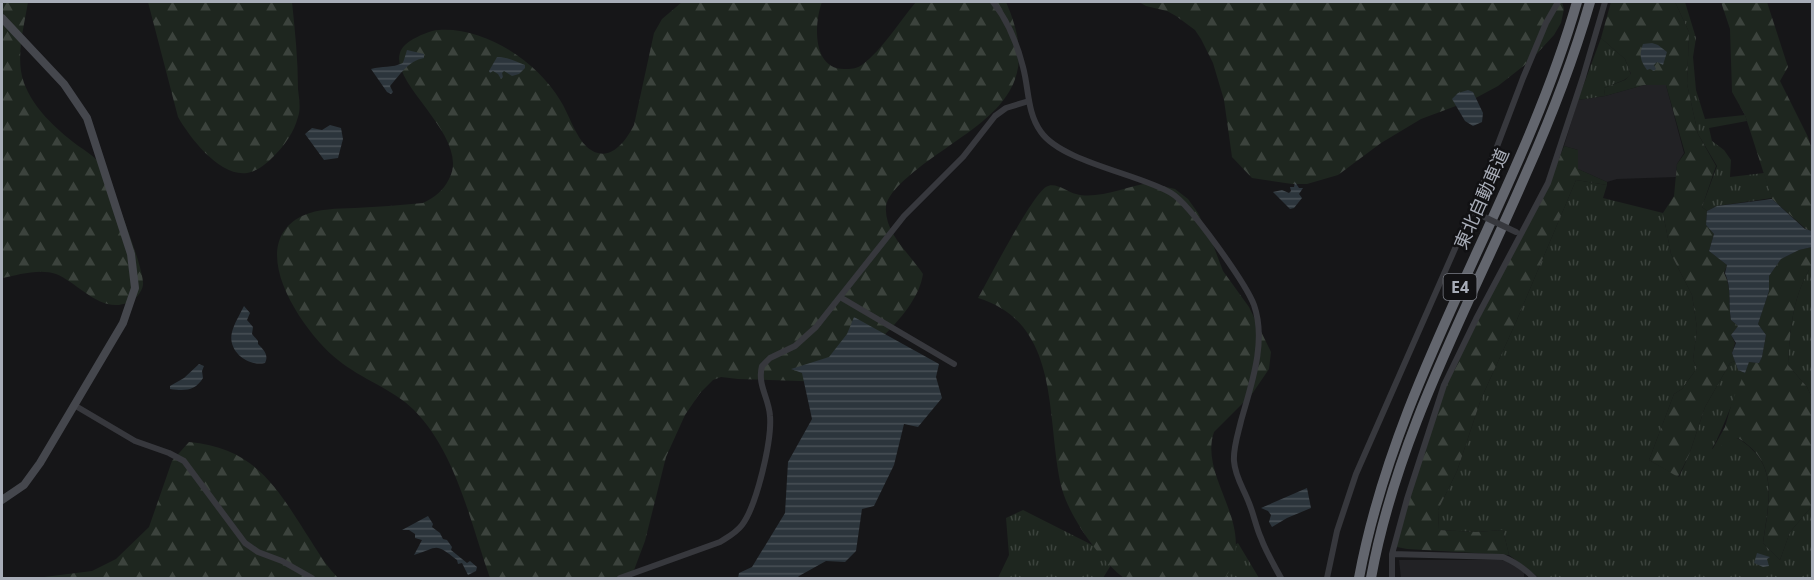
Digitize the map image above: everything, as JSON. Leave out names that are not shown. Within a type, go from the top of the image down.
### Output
[{"type":"highway","name":"東北自動車道","points":[[1359,579],[1381,489],[1420,377],[1514,172],[1546,94],[1577,2]]},
{"type":"highway","name":"東北自動車道","points":[[1371,579],[1393,492],[1427,393],[1525,177],[1557,99],[1590,2]]},
{"type":"street","points":[[993,2],[1004,16],[1014,37],[1023,67],[1033,117],[1042,133],[1055,146],[1172,193],[1186,206],[1246,289],[1255,308],[1258,337],[1257,359],[1237,437],[1234,460],[1238,481],[1249,503],[1261,539],[1281,579]]},
{"type":"street","points":[[1327,579],[1337,531],[1356,474],[1473,213],[1523,78],[1546,22],[1558,2]]},
{"type":"street","points":[[1392,579],[1392,554],[1407,499],[1444,385],[1517,234],[1548,183],[1605,2]]},
{"type":"street","points":[[2,18],[64,84],[87,118],[130,254],[135,288],[123,323],[35,470],[24,484],[2,500]]},
{"type":"street","points":[[620,579],[720,542],[741,526],[749,513],[757,489],[770,430],[770,415],[761,384],[762,366],[770,358],[803,340],[904,216],[963,157],[995,116],[1005,108],[1029,101]]},
{"type":"street","points":[[1473,213],[1517,234]]},
{"type":"street","points":[[840,297],[954,364]]},
{"type":"street","points":[[74,405],[135,441],[184,461],[245,543],[312,579]]},
{"type":"street","points":[[1392,554],[1503,557],[1526,570],[1534,579]]},
{"type":"shaded area","points":[[1652,43],[1667,52],[1663,65],[1657,62],[1654,65],[1656,69],[1654,71],[1647,70],[1641,54],[1643,44]]},
{"type":"shaded area","points":[[407,50],[424,54],[424,58],[413,62],[401,73],[390,86],[393,92],[391,94],[387,92],[371,69],[403,63]]},
{"type":"shaded area","points":[[497,57],[515,61],[525,65],[525,68],[519,74],[512,76],[504,71],[501,79],[498,74],[489,71]]},
{"type":"shaded area","points":[[1644,85],[1666,85],[1684,153],[1677,164],[1676,177],[1617,179],[1607,182],[1578,169],[1578,150],[1564,146],[1578,100],[1605,96]]},
{"type":"shaded area","points":[[1468,90],[1473,92],[1483,113],[1482,122],[1473,126],[1465,121],[1452,99],[1458,93]]},
{"type":"shaded area","points":[[330,125],[341,128],[343,139],[338,158],[324,160],[305,134],[312,128],[322,130]]},
{"type":"shaded area","points":[[1295,182],[1299,188],[1303,188],[1299,194],[1302,198],[1294,208],[1290,209],[1273,192],[1282,190],[1289,193],[1290,187],[1294,187]]},
{"type":"shaded area","points":[[1772,199],[1805,229],[1812,231],[1812,247],[1799,250],[1781,259],[1769,276],[1769,291],[1758,324],[1766,335],[1762,357],[1759,363],[1749,362],[1745,373],[1738,370],[1732,353],[1736,343],[1731,335],[1738,326],[1731,320],[1725,273],[1727,265],[1709,251],[1714,234],[1706,225],[1707,211],[1717,206]]},
{"type":"shaded area","points":[[244,306],[250,313],[247,320],[253,327],[252,334],[266,355],[265,363],[258,364],[246,360],[240,356],[233,345],[232,332]]},
{"type":"shaded area","points":[[854,317],[939,364],[936,377],[942,398],[918,427],[904,424],[894,465],[874,506],[862,509],[856,551],[845,562],[826,561],[797,578],[738,578],[739,573],[752,567],[785,513],[788,462],[812,419],[802,373],[791,369],[829,357],[847,334]]},
{"type":"shaded area","points":[[199,364],[204,366],[203,378],[197,385],[185,390],[170,389],[170,386],[184,378]]},
{"type":"shaded area","points":[[1307,488],[1311,508],[1272,527],[1269,522],[1271,515],[1261,508]]},
{"type":"shaded area","points":[[428,516],[433,524],[432,527],[440,533],[443,539],[447,540],[452,547],[451,550],[467,563],[470,561],[477,567],[476,571],[468,575],[462,563],[458,564],[457,560],[440,548],[433,548],[414,555],[422,540],[415,538],[415,534],[409,530],[402,530]]},
{"type":"shaded area","points":[[1757,553],[1770,557],[1767,559],[1769,566],[1763,567],[1754,563]]},
{"type":"shaded area","points":[[1399,560],[1502,560],[1524,571],[1524,578],[1401,578]]},
{"type":"green space","points":[[2,2],[28,2],[20,63],[24,83],[33,101],[53,125],[99,162],[112,188],[142,276],[141,290],[136,298],[129,302],[119,305],[100,301],[65,278],[50,272],[2,278]]},
{"type":"green space","points":[[148,2],[292,2],[299,114],[285,143],[262,166],[247,173],[237,173],[227,169],[216,163],[183,126],[178,117]]},
{"type":"green space","points":[[682,2],[822,2],[817,32],[821,53],[834,67],[851,69],[870,59],[916,2],[1006,2],[1017,36],[1019,64],[1012,87],[998,106],[980,123],[910,175],[895,189],[887,202],[886,217],[893,234],[923,274],[919,289],[910,305],[885,334],[829,382],[721,377],[713,380],[700,393],[685,415],[666,457],[645,541],[631,578],[490,578],[461,490],[452,468],[429,428],[406,403],[338,360],[310,331],[285,290],[278,268],[278,248],[285,230],[308,213],[328,209],[423,203],[438,193],[447,183],[453,161],[448,142],[409,85],[401,68],[400,53],[410,41],[432,31],[457,31],[474,34],[509,50],[524,60],[550,86],[587,147],[602,154],[609,153],[621,145],[634,125],[654,33],[662,19]]},
{"type":"green space","points":[[1139,2],[1562,2],[1564,9],[1561,23],[1554,35],[1531,60],[1498,86],[1472,100],[1421,119],[1381,143],[1338,175],[1307,184],[1292,184],[1252,178],[1232,157],[1224,100],[1213,63],[1201,39],[1195,30],[1176,16]]},
{"type":"green space","points":[[1611,2],[1675,2],[1689,32],[1687,84],[1698,134],[1716,166],[1702,207],[1707,211],[1706,225],[1714,234],[1709,251],[1727,265],[1724,273],[1729,290],[1731,320],[1738,326],[1731,335],[1735,343],[1732,353],[1735,361],[1730,363],[1705,407],[1689,455],[1678,477],[1649,460],[1674,394],[1682,389],[1697,368],[1693,360],[1697,328],[1692,295],[1671,254],[1663,213],[1674,196],[1677,164],[1685,153],[1666,85],[1644,85],[1605,96],[1604,88],[1625,80],[1631,74],[1625,59],[1601,38]]},
{"type":"green space","points":[[1675,2],[1685,2],[1696,38],[1693,57],[1696,90],[1705,119],[1745,115],[1747,121],[1709,128],[1712,141],[1724,150],[1731,160],[1730,177],[1764,173],[1772,198],[1717,206],[1707,211],[1702,207],[1717,166],[1698,134],[1687,84],[1689,32]]},
{"type":"green space","points":[[1721,2],[1767,2],[1788,67],[1780,81],[1808,137],[1812,150],[1812,231],[1806,229],[1772,199],[1745,115],[1732,92],[1730,29]]},
{"type":"green space","points":[[1601,38],[1625,59],[1631,75],[1604,88],[1605,96],[1578,100]]},
{"type":"green space","points":[[1564,146],[1578,150],[1578,169],[1607,182],[1607,185],[1576,180],[1481,399],[1457,471],[1438,510],[1439,530],[1476,532],[1503,530],[1509,555],[1397,547],[1409,499],[1446,386],[1549,184]]},
{"type":"green space","points":[[1576,180],[1607,185],[1603,198],[1663,213],[1671,254],[1692,295],[1697,328],[1693,360],[1697,368],[1682,389],[1674,394],[1649,460],[1679,477],[1705,407],[1730,363],[1735,361],[1738,370],[1745,373],[1712,449],[1737,438],[1751,448],[1760,460],[1766,472],[1769,499],[1763,543],[1780,560],[1790,532],[1812,506],[1812,578],[1539,578],[1509,555],[1503,530],[1476,532],[1439,530],[1438,510],[1457,471],[1481,399]]},
{"type":"green space","points":[[1149,183],[1175,189],[1188,199],[1198,213],[1223,271],[1249,307],[1271,352],[1269,369],[1252,394],[1214,432],[1211,450],[1214,467],[1233,522],[1236,540],[1234,559],[1225,578],[1124,578],[1096,550],[1072,513],[1062,489],[1046,377],[1037,352],[1025,329],[1005,311],[978,298],[1021,221],[1046,187],[1053,185],[1076,194],[1093,195]]},
{"type":"green space","points":[[1812,247],[1812,270],[1809,270],[1803,281],[1793,316],[1788,365],[1807,387],[1812,398],[1812,506],[1790,532],[1780,560],[1763,543],[1769,498],[1766,471],[1760,459],[1738,438],[1712,450],[1725,427],[1732,402],[1749,362],[1759,363],[1762,357],[1766,335],[1758,324],[1769,291],[1769,276],[1781,259],[1799,250]]},
{"type":"green space","points":[[1809,270],[1812,270],[1812,398],[1807,387],[1788,365],[1795,304]]},
{"type":"green space","points":[[189,442],[212,446],[232,453],[263,475],[288,505],[324,561],[338,578],[36,578],[92,571],[116,559],[149,527],[172,461]]},
{"type":"green space","points":[[1023,510],[1116,557],[1103,578],[998,578],[1009,555],[1006,518]]},
{"type":"green space","points":[[1238,543],[1259,578],[1184,578]]}]
